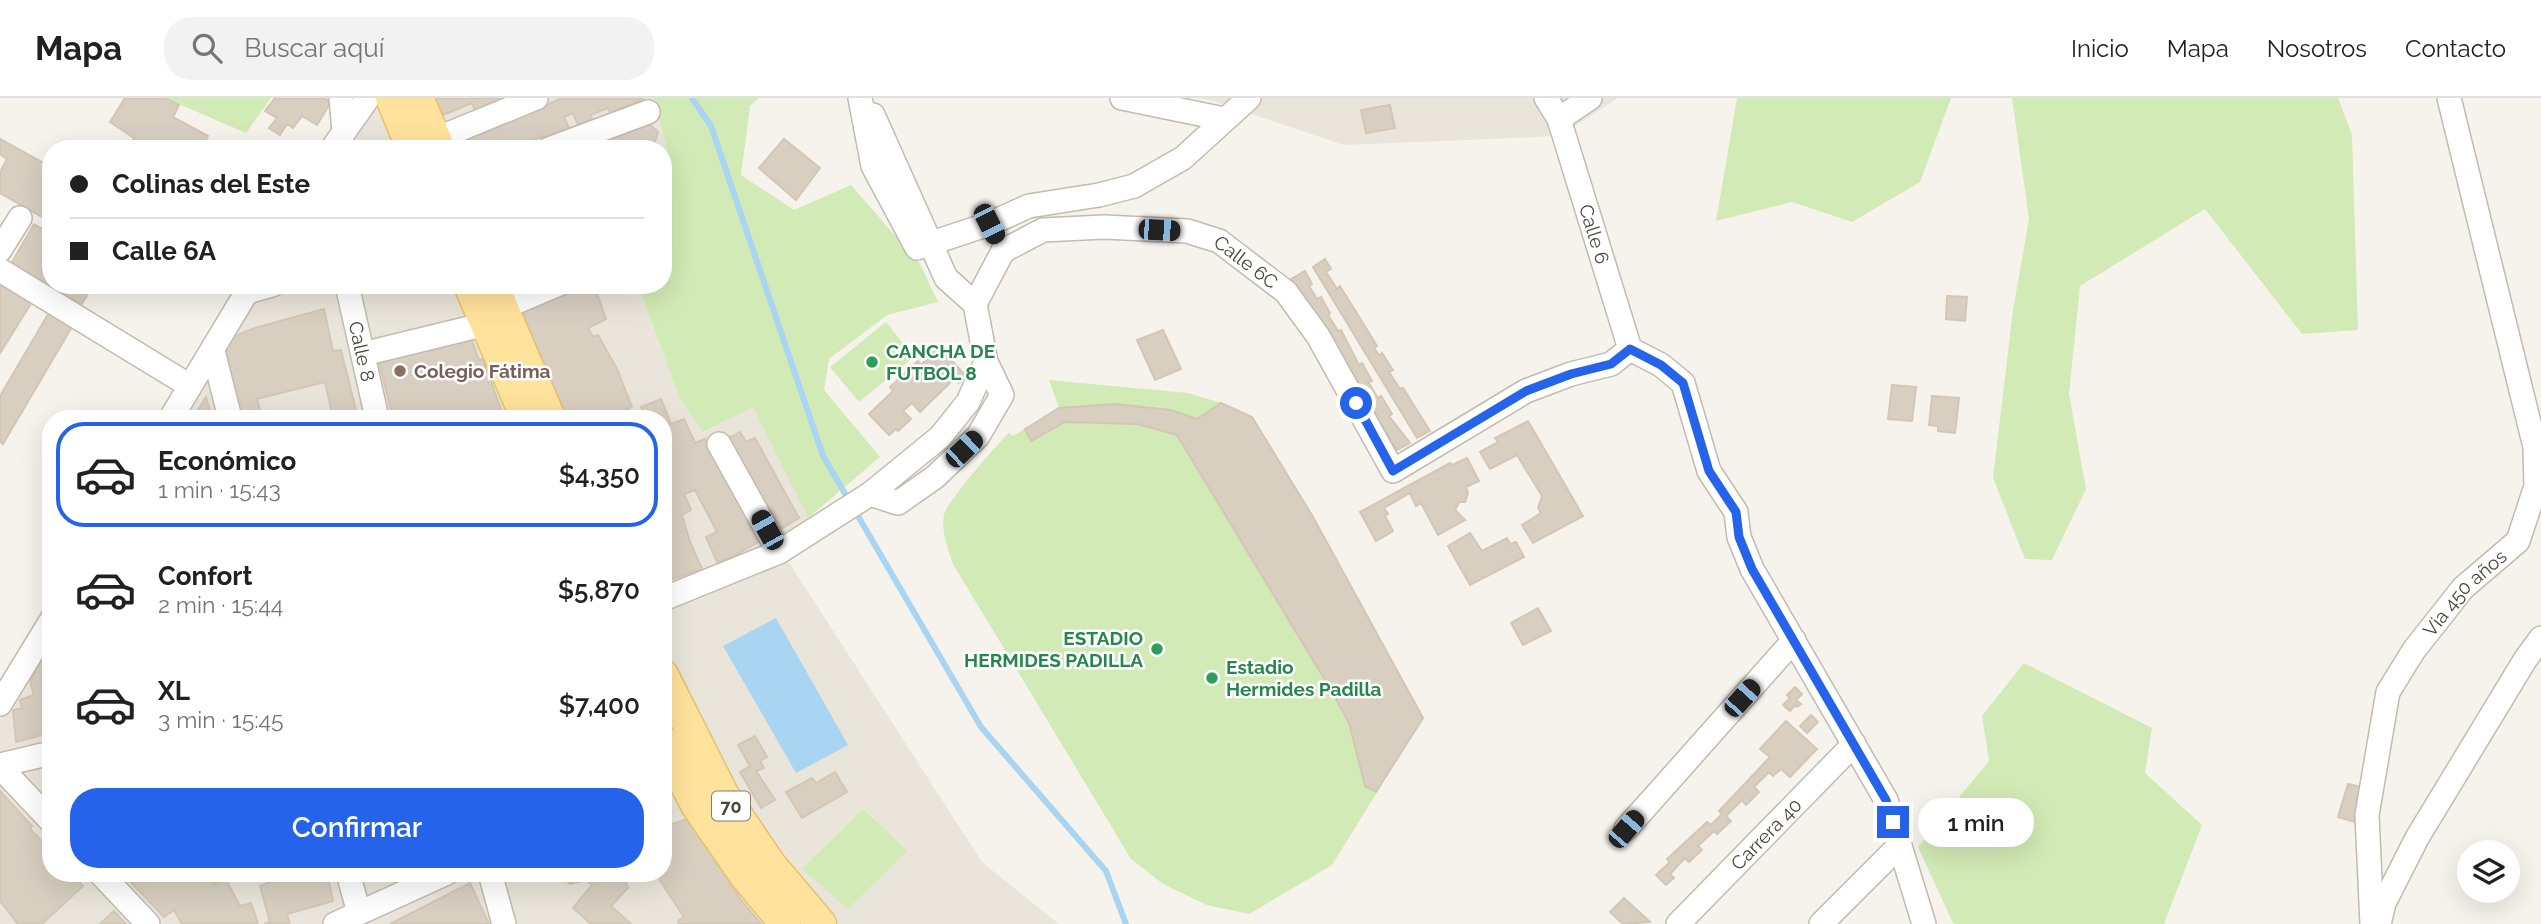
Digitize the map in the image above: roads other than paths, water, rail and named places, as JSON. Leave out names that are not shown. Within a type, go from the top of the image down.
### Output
[{"type":"main road","points":[[391,98],[424,140]]},
{"type":"main road","points":[[418,98],[428,140]]},
{"type":"main road","points":[[480,294],[493,306],[546,410]]},
{"type":"main road","points":[[493,306],[524,410]]},
{"type":"main road","name":"70","points":[[672,693],[723,794],[771,865],[821,924]]},
{"type":"main road","name":"70","points":[[672,758],[696,805],[745,876],[785,924]]},
{"type":"street","points":[[338,140],[341,98]]},
{"type":"street","points":[[338,140],[368,98]]},
{"type":"street","points":[[442,140],[537,98]]},
{"type":"street","points":[[862,98],[873,166],[917,248],[989,224],[1029,206],[1099,195],[1134,186],[1183,158],[1249,98]]},
{"type":"street","points":[[1122,98],[1224,119]]},
{"type":"street","name":"Calle 6","points":[[1546,98],[1559,118],[1630,349]]},
{"type":"street","points":[[1559,118],[1590,98]]},
{"type":"street","name":"Via 450 años","points":[[2372,924],[2367,815],[2388,692],[2414,650],[2463,588],[2518,541],[2536,486],[2535,447],[2449,98]]},
{"type":"street","points":[[1179,111],[1200,144]]},
{"type":"street","points":[[573,140],[648,112]]},
{"type":"street","points":[[0,250],[20,218]]},
{"type":"street","points":[[975,304],[1003,251],[989,224]]},
{"type":"street","name":"Calle 6C","points":[[1003,251],[1043,230],[1092,227],[1187,231],[1219,241],[1286,292],[1318,336],[1393,471],[1526,391],[1571,374],[1611,364],[1630,349]]},
{"type":"street","points":[[672,595],[779,552],[864,498],[898,503],[935,477],[978,436],[1002,395],[986,362],[975,304],[946,278],[932,245]]},
{"type":"street","points":[[0,270],[190,386]]},
{"type":"street","points":[[176,410],[246,294]]},
{"type":"street","name":"Calle 8","points":[[349,294],[375,410]]},
{"type":"street","points":[[363,354],[530,294]]},
{"type":"street","points":[[1630,349],[1661,365],[1683,383],[1709,471],[1736,512],[1739,537],[1752,569],[1886,800],[1924,924]]},
{"type":"street","points":[[213,351],[228,410]]},
{"type":"street","points":[[719,444],[779,552]]},
{"type":"street","points":[[0,704],[42,636]]},
{"type":"street","points":[[2379,924],[2384,903],[2417,838],[2541,638]]},
{"type":"street","points":[[1626,829],[1794,640]]},
{"type":"street","name":"Carrera 40","points":[[1678,924],[1854,744]]},
{"type":"street","points":[[42,755],[0,766],[42,811]]},
{"type":"street","points":[[1821,924],[1900,845]]},
{"type":"street","points":[[108,882],[148,924]]},
{"type":"street","points":[[350,882],[359,913]]},
{"type":"street","points":[[335,924],[427,882]]},
{"type":"street","points":[[492,882],[504,924]]},
{"type":"water","points":[[776,618],[848,745],[796,773],[723,646]]},
{"type":"waterway","points":[[692,98],[711,126],[823,456],[981,727],[1106,871],[1126,924]]},
{"type":"place","name":"CANCHA DE FUTBOL 8","points":[[872,362]]},
{"type":"place","name":"Colegio Fátima","points":[[400,371]]},
{"type":"place","name":"ESTADIO HERMIDES PADILLA","points":[[1157,649]]},
{"type":"place","name":"Estadio Hermides Padilla","points":[[1212,678]]}]
